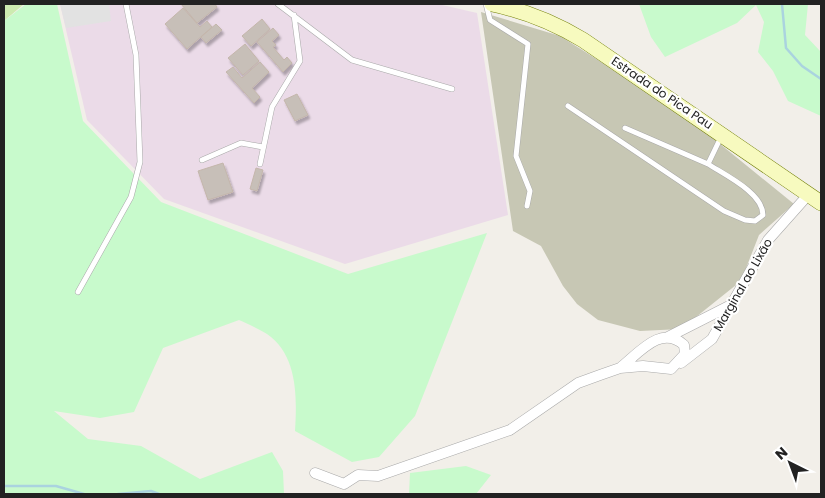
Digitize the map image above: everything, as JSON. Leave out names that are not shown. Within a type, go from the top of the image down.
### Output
[{"type":"main road","name":"Estrada do Pica Pau","points":[[492,4],[534,14],[552,22],[591,45],[815,199]]},
{"type":"street","name":"Marginal ao Lixão","points":[[671,369],[712,338],[734,303],[768,240],[815,199]]},
{"type":"street","points":[[668,337],[734,303]]},
{"type":"street","points":[[315,472],[344,484],[358,475],[378,476],[431,459],[510,430],[578,383],[620,368],[643,366],[671,369],[685,354],[684,345],[676,338],[662,337],[651,342],[620,368]]},
{"type":"lane","points":[[78,292],[131,197],[140,162],[136,55],[126,4]]},
{"type":"lane","points":[[278,4],[294,14],[352,60],[452,89]]},
{"type":"lane","points":[[486,4],[490,20],[528,44],[516,156],[530,191],[526,206]]},
{"type":"lane","points":[[260,164],[272,107],[300,61],[294,14]]},
{"type":"lane","points":[[568,106],[724,211],[745,220],[755,221],[762,214],[762,206],[756,197],[708,164],[625,128]]},
{"type":"lane","points":[[708,164],[722,134]]},
{"type":"lane","points":[[202,160],[241,143],[264,147]]},
{"type":"shaded area","points":[[60,4],[438,4],[477,13],[508,215],[345,264],[164,199],[87,120]]},
{"type":"shaded area","points":[[60,4],[109,4],[111,21],[66,28]]},
{"type":"shaded area","points":[[481,12],[560,36],[682,113],[794,204],[759,235],[741,281],[681,329],[640,331],[598,320],[577,304],[563,286],[541,246],[513,231]]},
{"type":"green space","points":[[4,4],[24,4],[4,21]]},
{"type":"green space","points":[[26,4],[57,4],[83,121],[161,202],[348,274],[487,233],[415,416],[379,457],[352,462],[295,431],[295,391],[290,365],[285,353],[267,334],[239,320],[163,348],[134,412],[100,418],[54,411],[88,439],[141,446],[200,479],[272,452],[283,471],[284,494],[4,494],[4,21]]},
{"type":"green space","points":[[639,4],[808,4],[805,35],[821,52],[821,116],[788,101],[773,71],[758,52],[764,22],[756,5],[737,23],[665,57],[651,37]]},
{"type":"green space","points":[[466,466],[491,475],[476,494],[409,494],[410,473]]},
{"type":"building","points":[[181,4],[215,4],[217,7],[197,23]]},
{"type":"building","points":[[183,8],[200,27],[207,21],[212,27],[187,49],[165,24]]},
{"type":"building","points":[[262,19],[270,29],[251,46],[242,36]]},
{"type":"building","points":[[216,24],[222,30],[206,43],[201,37]]},
{"type":"building","points":[[273,28],[279,35],[272,41],[276,45],[273,47],[284,60],[287,57],[292,63],[283,72],[257,42]]},
{"type":"building","points":[[245,44],[259,61],[243,75],[228,58]]},
{"type":"building","points":[[260,62],[269,72],[252,88],[260,97],[254,103],[226,72],[233,67],[242,78]]},
{"type":"building","points":[[297,94],[308,115],[295,121],[284,100]]},
{"type":"building","points":[[223,163],[233,192],[208,200],[198,171]]},
{"type":"building","points":[[256,168],[263,170],[257,191],[250,189]]},
{"type":"waterway","points":[[782,4],[786,48],[802,66],[821,79]]},
{"type":"waterway","points":[[4,486],[56,486],[84,494]]},
{"type":"waterway","points":[[118,494],[151,491],[159,494]]}]
